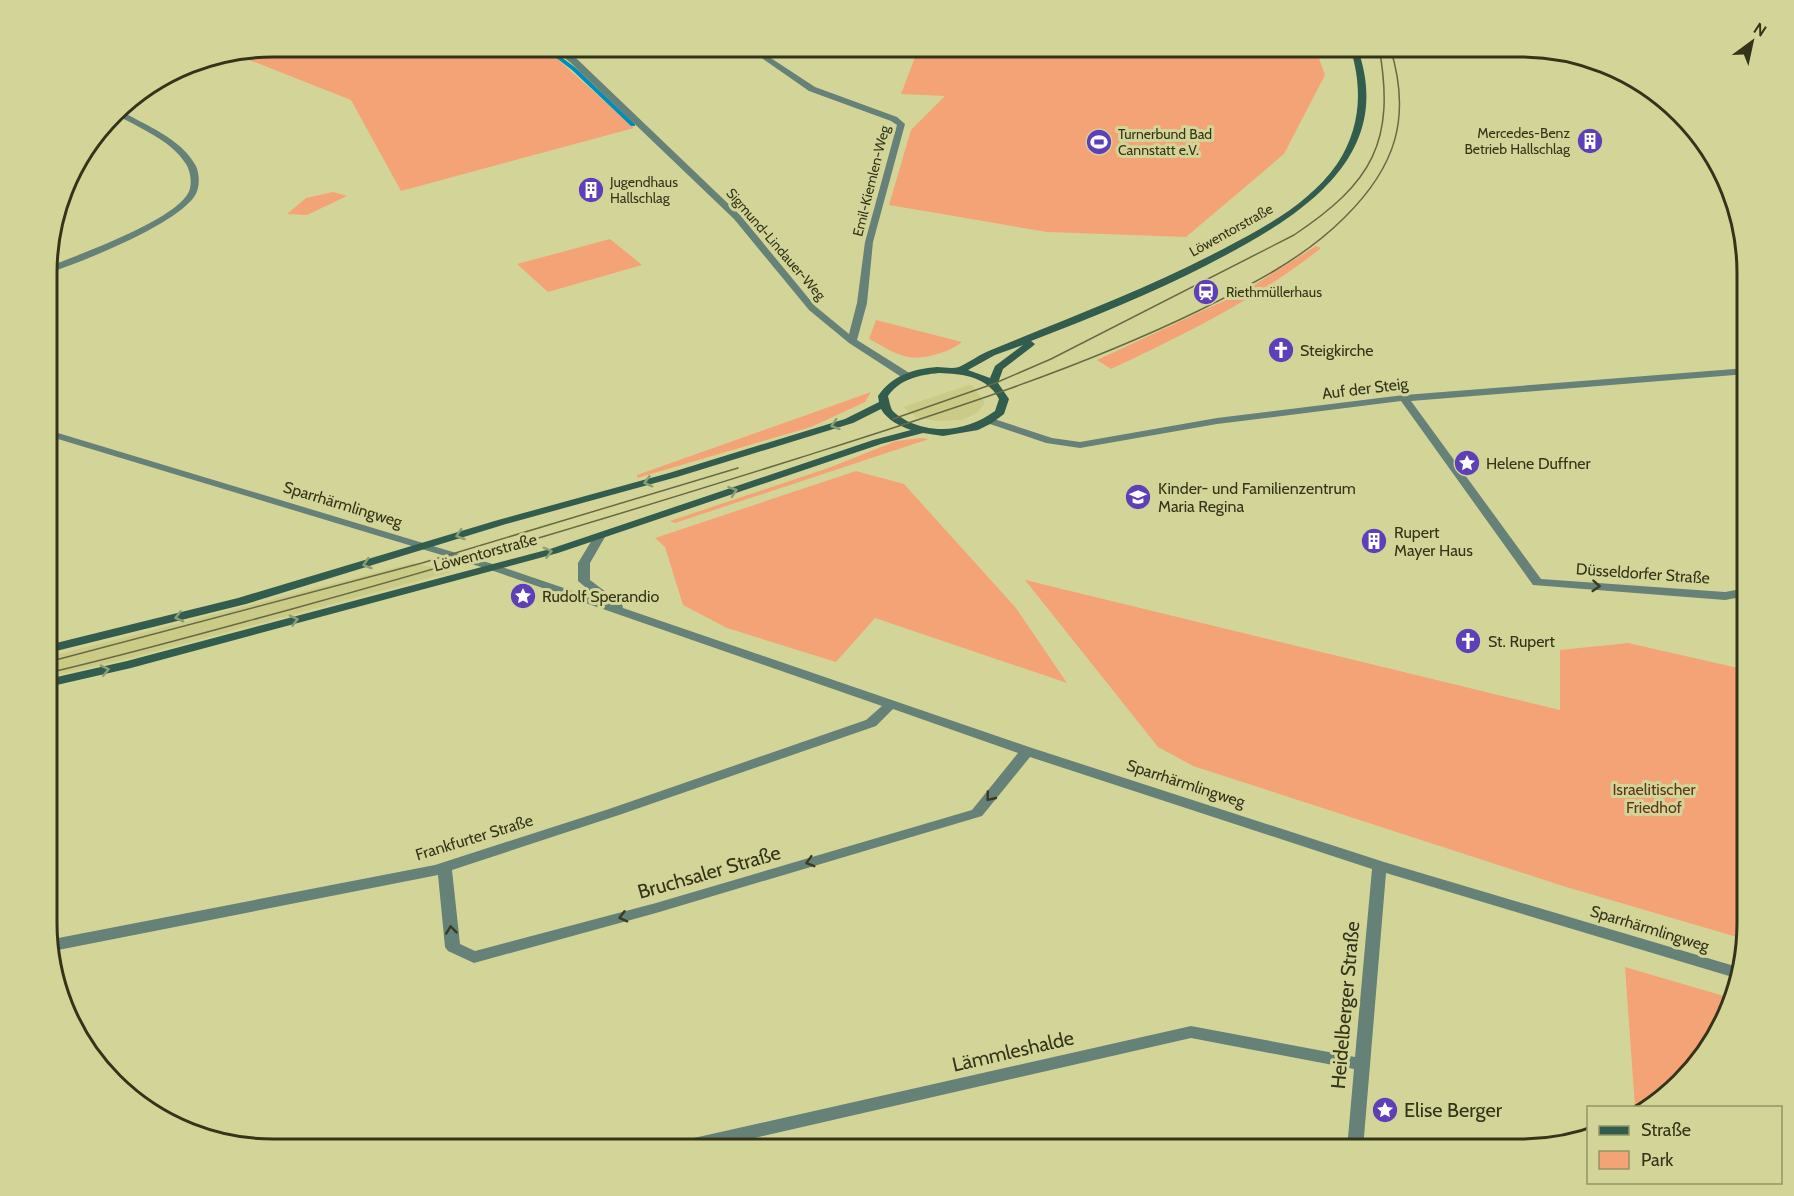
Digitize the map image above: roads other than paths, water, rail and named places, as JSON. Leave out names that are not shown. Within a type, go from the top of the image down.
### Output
[{"type":"main road","name":"Löwentorstraße","points":[[957,371],[994,352],[1125,301],[1199,266],[1258,235],[1295,210],[1338,168],[1354,140],[1364,104],[1364,83],[1357,57]]},
{"type":"main road","name":"Löwentorstraße","points":[[924,430],[894,418],[883,404],[883,396],[888,388],[907,376],[922,372],[957,371],[971,374],[993,384],[999,368],[1040,336]]},
{"type":"main road","points":[[992,421],[1004,406],[1002,393],[993,384]]},
{"type":"main road","name":"Löwentorstraße","points":[[57,646],[242,601],[785,442],[849,421],[883,404]]},
{"type":"main road","name":"Löwentorstraße","points":[[57,681],[126,665],[599,537],[877,442],[924,430],[961,431],[992,421]]},
{"type":"street","name":"Sigmund-Lindauer-Weg","points":[[569,57],[726,205],[812,308],[852,341],[907,376]]},
{"type":"street","name":"Emil-Kiemlen-Weg","points":[[766,57],[812,89],[894,119],[901,124],[869,242],[862,303],[852,341]]},
{"type":"street","points":[[57,266],[149,225],[175,210],[190,197],[195,186],[193,166],[179,151],[124,117]]},
{"type":"street","name":"Auf der Steig","points":[[992,421],[1050,441],[1080,445],[1217,421],[1404,398],[1737,372]]},
{"type":"street","name":"Düsseldorfer Straße","points":[[1404,398],[1537,582],[1725,596],[1737,594]]},
{"type":"street","name":"Sparrhärmlingweg","points":[[57,437],[492,567],[1027,751],[1379,866],[1732,971]]},
{"type":"street","name":"Sparrhärmlingweg","points":[[599,537],[584,563],[584,581],[626,613]]},
{"type":"street","name":"Frankfurter Straße","points":[[58,943],[444,867],[614,812],[872,723],[891,704]]},
{"type":"street","name":"Bruchsaler Straße","points":[[444,867],[453,947],[474,957],[656,908],[977,813],[1027,751]]},
{"type":"street","name":"Heidelberger Straße","points":[[1356,1139],[1360,1064],[1379,866]]},
{"type":"street","name":"Lämmleshalde","points":[[720,1139],[1191,1032],[1360,1064]]},
{"type":"waterway","points":[[558,57],[633,125]]},
{"type":"tram line","points":[[893,419],[993,384],[1051,359],[1294,235],[1321,216],[1360,178],[1372,157],[1380,135],[1384,109],[1380,57]]},
{"type":"tram line","points":[[57,671],[419,573],[799,458],[1001,392],[1101,354],[1198,311],[1293,259],[1328,233],[1362,199],[1376,180],[1395,140],[1399,118],[1399,96],[1392,57]]},
{"type":"tram line","points":[[57,660],[422,563],[738,468]]},
{"type":"place","name":"Mercedes-Benz Betrieb Hallschlag","points":[[1590,141]]},
{"type":"place","name":"Turnerbund Bad Cannstatt e.V.","points":[[1099,142]]},
{"type":"place","name":"Jugendhaus Hallschlag","points":[[591,190]]},
{"type":"place","name":"Riethmüllerhaus","points":[[1206,292]]},
{"type":"place","name":"Steigkirche","points":[[1281,350]]},
{"type":"place","name":"Helene Duffner","points":[[1467,463]]},
{"type":"place","name":"Kinder- und Familienzentrum Maria Regina","points":[[1138,497]]},
{"type":"place","name":"Rupert Mayer Haus","points":[[1374,541]]},
{"type":"place","name":"Rudolf Sperandio","points":[[523,596]]},
{"type":"place","name":"St. Rupert","points":[[1468,641]]},
{"type":"place","name":"Elise Berger","points":[[1385,1110]]},
{"type":"park label","name":"Israelitischer Friedhof","points":[[1654,798]]}]
